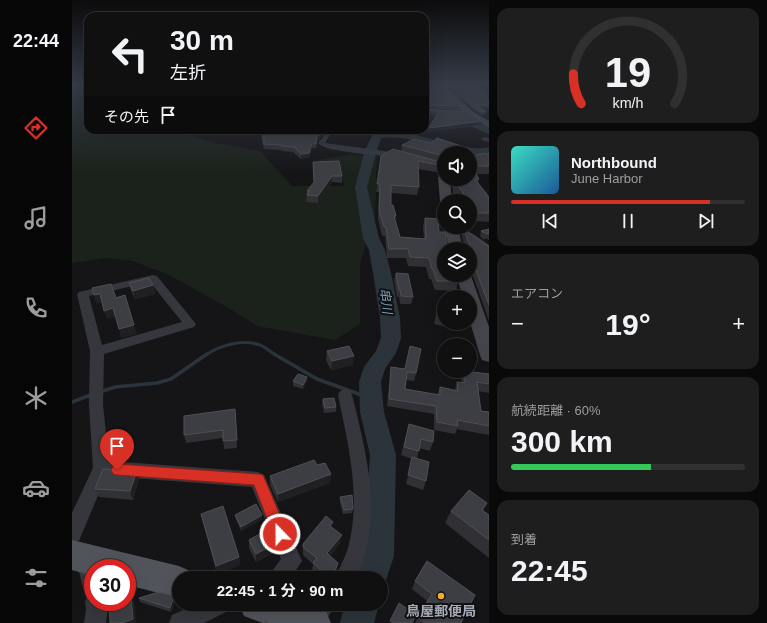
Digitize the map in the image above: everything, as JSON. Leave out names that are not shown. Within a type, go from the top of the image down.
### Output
[{"type":"main road","points":[[471,114],[489,125]]},
{"type":"main road","points":[[466,282],[489,355]]},
{"type":"main road","points":[[76,549],[102,559]]},
{"type":"main road","points":[[136,571],[172,580]]},
{"type":"main road","points":[[292,611],[317,616]]},
{"type":"street","points":[[328,134],[321,143],[323,145],[337,149],[380,152],[409,158]]},
{"type":"street","points":[[467,234],[489,250]]},
{"type":"street","points":[[84,567],[76,549],[101,468],[96,405],[97,351],[83,294],[153,278],[190,324],[97,351]]},
{"type":"street","points":[[345,395],[361,466],[364,504],[362,528],[357,553],[348,571]]},
{"type":"street","points":[[101,468],[258,480],[292,561],[284,571]]},
{"type":"street","points":[[95,611],[95,623]]},
{"type":"street","points":[[180,623],[205,611]]},
{"type":"shaded area","points":[[72,114],[84,114],[84,134],[184,134],[216,143],[260,151],[292,186],[344,186],[340,170],[316,160],[349,155],[377,156],[375,219],[360,262],[360,324],[335,340],[257,326],[227,307],[169,275],[133,261],[107,258],[72,263]]},
{"type":"building","points":[[437,114],[470,114],[482,121],[429,128]]},
{"type":"building","points":[[263,134],[319,134],[316,144],[312,143],[309,153],[301,154],[294,147],[263,144],[265,138],[262,138]]},
{"type":"building","points":[[437,138],[461,146],[437,146],[437,154],[402,145],[414,139],[431,143]]},
{"type":"building","points":[[393,149],[437,161],[437,165],[418,161],[419,187],[391,185],[391,205],[393,205],[396,216],[394,216],[400,237],[426,239],[425,218],[437,219],[437,234],[445,234],[446,242],[437,242],[437,281],[429,258],[410,257],[408,249],[389,249],[386,227],[384,227],[379,211],[380,184],[377,184],[381,156]]},
{"type":"building","points":[[489,153],[489,166],[477,166],[477,155]]},
{"type":"building","points":[[339,161],[342,176],[332,176],[318,196],[307,195],[309,191],[307,191],[314,182],[313,162]]},
{"type":"building","points":[[477,182],[489,197],[489,213],[478,213],[477,212],[477,194],[464,194],[458,186],[477,186]]},
{"type":"building","points":[[489,229],[489,234],[481,231]]},
{"type":"building","points":[[466,234],[471,234],[489,246],[489,305],[477,273],[477,242],[468,242]]},
{"type":"building","points":[[396,273],[408,274],[413,297],[401,296]]},
{"type":"building","points":[[149,278],[153,285],[133,291],[129,283]]},
{"type":"building","points":[[111,284],[116,298],[125,295],[134,325],[119,329],[113,308],[104,311],[100,294],[94,295],[92,288]]},
{"type":"building","points":[[349,346],[354,356],[332,361],[327,351]]},
{"type":"building","points":[[410,346],[421,349],[416,373],[407,372],[405,389],[440,395],[440,387],[458,391],[457,382],[465,383],[465,378],[477,378],[477,373],[489,374],[489,384],[477,382],[481,411],[489,412],[489,426],[457,420],[458,426],[437,422],[436,406],[389,399],[391,367],[405,369]]},
{"type":"building","points":[[298,374],[307,377],[303,385],[293,381]]},
{"type":"building","points":[[334,398],[336,407],[325,408],[323,399]]},
{"type":"building","points":[[235,409],[237,440],[223,441],[223,430],[184,435],[184,416]]},
{"type":"building","points":[[409,424],[434,431],[433,442],[421,439],[419,451],[404,447]]},
{"type":"building","points":[[412,457],[429,462],[426,481],[408,475]]},
{"type":"building","points":[[314,460],[317,465],[325,463],[331,474],[278,494],[270,476]]},
{"type":"building","points":[[103,469],[137,471],[130,491],[95,489]]},
{"type":"building","points":[[469,490],[487,503],[482,510],[489,515],[489,540],[451,511]]},
{"type":"building","points":[[352,495],[353,509],[344,510],[340,497]]},
{"type":"building","points":[[256,504],[262,515],[241,527],[235,515]]},
{"type":"building","points":[[223,506],[239,557],[216,566],[201,514]]},
{"type":"building","points":[[326,516],[333,522],[330,526],[342,535],[327,553],[338,563],[335,571],[322,571],[313,563],[317,558],[303,547],[303,544]]},
{"type":"building","points":[[270,528],[276,543],[256,554],[249,540]]},
{"type":"building","points":[[427,561],[475,595],[461,623],[426,623],[418,617],[432,594],[415,581]]},
{"type":"building","points":[[159,592],[172,595],[172,602],[170,608],[139,598]]},
{"type":"building","points":[[399,603],[416,615],[412,623],[393,623],[390,621]]},
{"type":"building","points":[[109,611],[132,611],[133,619],[122,623],[110,623]]},
{"type":"waterway","name":"串川","points":[[459,114],[462,119],[489,131]]},
{"type":"waterway","name":"串川","points":[[374,571],[379,556],[383,455],[372,412],[370,382],[375,367],[385,353],[391,338],[390,318],[382,273],[377,250],[371,238],[361,187],[371,150],[377,136],[386,134],[412,136],[468,151],[478,152],[489,150]]},
{"type":"waterway","points":[[206,355],[218,348],[239,343],[253,343],[260,345],[276,355]]},
{"type":"waterway","points":[[100,392],[115,387],[157,383],[171,379],[207,354]]},
{"type":"waterway","points":[[274,354],[317,379],[370,398]]},
{"type":"waterway","points":[[72,402],[93,394]]},
{"type":"waterway","name":"串川","points":[[357,623],[360,611]]},
{"type":"place","name":"鳥屋郵便局","points":[[441,596]]},
{"type":"route","points":[[117,470],[258,480],[280,534]]}]
